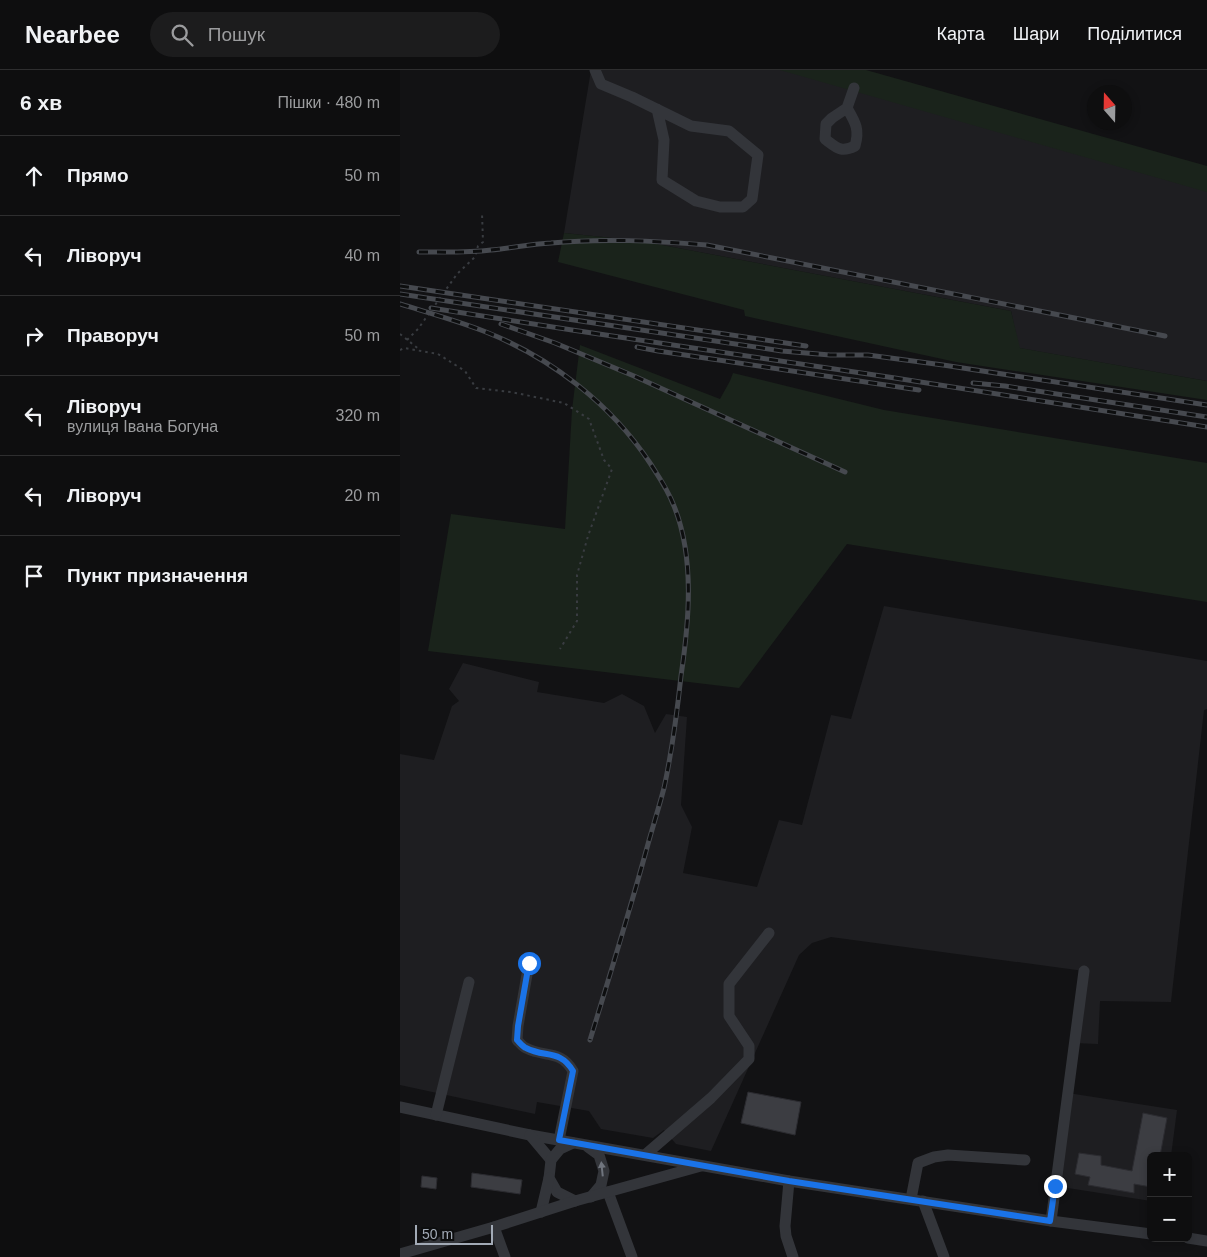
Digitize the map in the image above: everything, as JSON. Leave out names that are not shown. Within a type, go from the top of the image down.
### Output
[{"type":"street","points":[[595,70],[601,84],[632,97],[691,126],[729,131],[758,155],[752,199],[743,207],[720,207],[696,201],[662,180],[664,140],[657,110]]},
{"type":"street","points":[[847,108],[854,88]]},
{"type":"street","points":[[645,1155],[711,1098],[749,1059],[750,1046],[729,1016],[729,984],[769,933]]},
{"type":"street","points":[[529,963],[517,1040],[525,1048],[558,1056],[569,1064],[573,1071],[559,1140]]},
{"type":"street","points":[[1050,1221],[1084,971]]},
{"type":"street","points":[[436,1114],[469,982]]},
{"type":"street","points":[[400,1107],[530,1135],[789,1181],[1050,1221],[1147,1233]]},
{"type":"street","points":[[530,1135],[551,1160]]},
{"type":"street","points":[[541,1212],[551,1160],[560,1149],[573,1142]]},
{"type":"street","points":[[585,1144],[599,1155],[604,1171],[601,1185],[591,1197]]},
{"type":"street","points":[[911,1200],[918,1163],[934,1157],[1025,1160]]},
{"type":"street","points":[[400,1254],[575,1201],[704,1165]]},
{"type":"street","points":[[549,1178],[557,1192],[575,1201]]},
{"type":"street","points":[[789,1181],[786,1236],[793,1257]]},
{"type":"street","points":[[608,1192],[632,1257]]},
{"type":"street","points":[[923,1201],[944,1257]]},
{"type":"street","points":[[494,1227],[504,1257]]},
{"type":"street","points":[[1192,1239],[1207,1241]]},
{"type":"path","points":[[407,340],[418,329],[457,274],[475,257],[478,246],[483,242],[482,213]]},
{"type":"path","points":[[400,334],[421,351]]},
{"type":"path","points":[[400,350],[404,348],[438,354],[464,371],[476,388],[511,392],[564,403],[588,419],[604,460],[612,469],[588,536],[577,575],[577,621],[560,650]]},
{"type":"shaded area","points":[[591,70],[800,70],[1207,175],[1207,381],[1019,348],[1011,311],[641,241],[564,233]]},
{"type":"shaded area","points":[[780,70],[866,70],[1207,166],[1207,192]]},
{"type":"shaded area","points":[[564,233],[641,241],[1011,311],[1020,348],[1207,381],[1207,400],[956,362],[745,316],[744,310],[558,262]]},
{"type":"shaded area","points":[[580,345],[720,399],[733,373],[884,410],[1207,463],[1207,602],[847,544],[739,688],[428,651],[451,514],[565,529],[572,410]]},
{"type":"shaded area","points":[[884,606],[1207,661],[1207,709],[1204,710],[1171,1002],[1100,1001],[1098,1044],[1074,1043],[1084,971],[831,937],[812,943],[799,955],[711,1151],[676,1144],[664,1130],[653,1138],[601,1129],[589,1111],[537,1102],[535,1114],[400,1085],[400,754],[434,760],[452,706],[459,701],[449,689],[463,663],[539,682],[537,692],[604,703],[622,694],[644,706],[655,733],[666,714],[687,717],[681,805],[692,827],[683,873],[757,887],[779,820],[802,825],[831,715],[851,719]]},
{"type":"shaded area","points":[[1068,1093],[1177,1110],[1172,1152],[1147,1152],[1147,1200],[1055,1186]]},
{"type":"building","points":[[748,1092],[801,1102],[795,1135],[741,1123]]},
{"type":"building","points":[[1143,1113],[1167,1118],[1161,1152],[1147,1152],[1147,1186],[1134,1184],[1134,1193],[1088,1185],[1090,1177],[1075,1174],[1079,1153],[1101,1156],[1101,1165],[1132,1171]]},
{"type":"building","points":[[472,1173],[522,1180],[520,1194],[471,1187]]},
{"type":"building","points":[[422,1176],[437,1178],[436,1189],[421,1187]]},
{"type":"railway","points":[[419,252],[473,252],[544,244],[610,240],[707,245],[1165,336]]},
{"type":"railway","points":[[400,286],[806,346]]},
{"type":"railway","points":[[400,294],[782,351],[830,355],[868,355],[1207,405]]},
{"type":"railway","points":[[400,304],[486,332],[534,355],[578,385],[598,402],[634,441],[666,489],[681,526],[688,568],[688,612],[676,718],[669,760],[664,788],[590,1040]]},
{"type":"railway","points":[[431,308],[1207,427]]},
{"type":"railway","points":[[501,324],[555,343],[634,376],[845,472]]},
{"type":"railway","points":[[637,347],[919,390]]},
{"type":"railway","points":[[973,383],[1005,386],[1207,417]]},
{"type":"route","points":[[529,963],[517,1040],[525,1048],[558,1056],[569,1064],[573,1071],[559,1140],[789,1181],[1050,1221],[1055,1186]]}]
